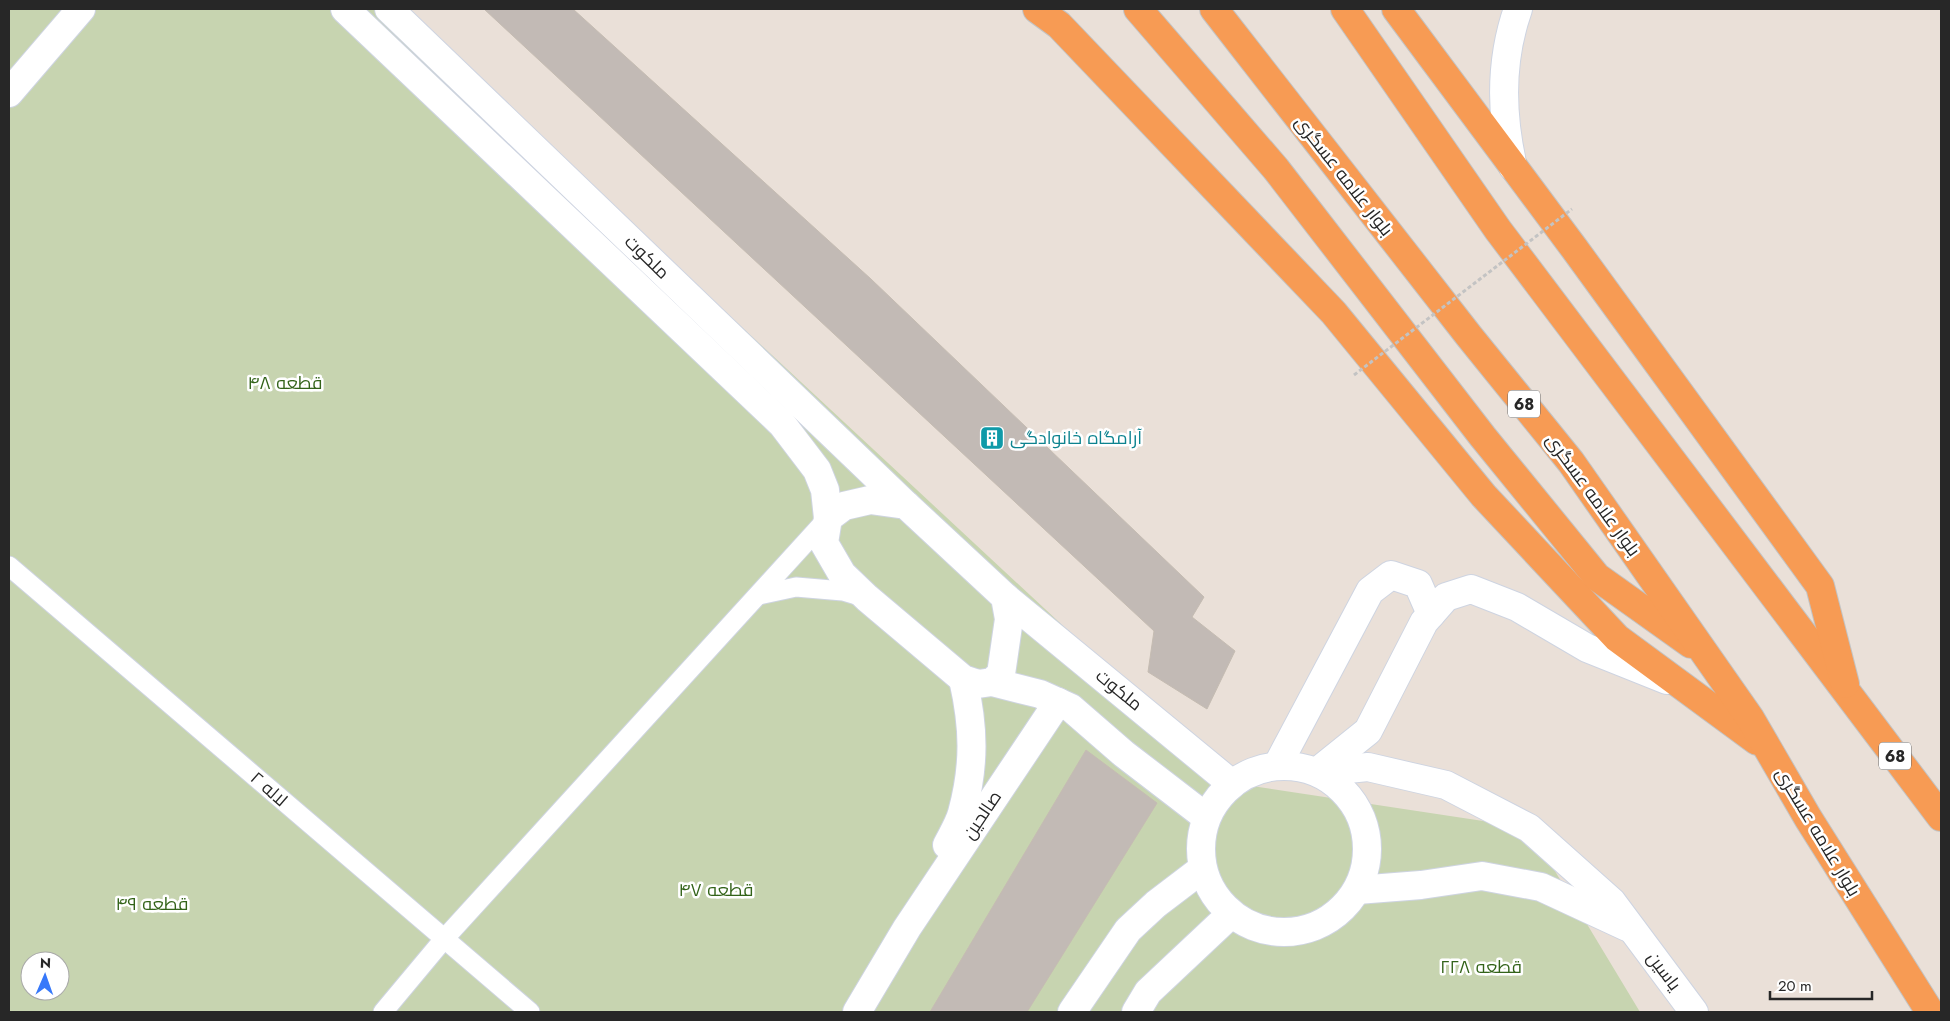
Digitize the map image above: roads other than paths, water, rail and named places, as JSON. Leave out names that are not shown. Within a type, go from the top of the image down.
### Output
[{"type":"highway","points":[[1037,9],[1059,25],[1334,313],[1484,496],[1617,638],[1768,749]]},
{"type":"highway","points":[[1138,9],[1276,169],[1483,437],[1597,577],[1708,656]]},
{"type":"highway","name":"بلوار علامه عسگری","points":[[1214,9],[1469,336],[1571,462],[1750,718],[1808,818],[1930,1012]]},
{"type":"highway","name":"68","points":[[1345,9],[1498,230],[1941,817]]},
{"type":"highway","points":[[1396,9],[1580,256],[1820,586],[1848,695]]},
{"type":"street","points":[[9,93],[81,9]]},
{"type":"street","name":"ملکوت","points":[[345,9],[782,424],[817,470],[825,490],[828,518],[824,543],[842,574],[867,598],[963,679]]},
{"type":"street","name":"ملکوت","points":[[389,9],[1005,597],[1232,784]]},
{"type":"street","points":[[1513,167],[1508,146],[1503,100],[1510,32],[1518,9]]},
{"type":"street","points":[[828,518],[844,506],[870,500],[906,504]]},
{"type":"street","points":[[1277,766],[1370,592],[1391,574],[1418,584],[1432,614]]},
{"type":"street","points":[[1317,772],[1368,731],[1424,622],[1446,597],[1471,589],[1517,607],[1586,648],[1681,686]]},
{"type":"street","points":[[992,682],[1001,674],[1008,629],[1009,619],[1005,597]]},
{"type":"street","points":[[963,679],[978,684],[992,682],[1040,694],[1071,708],[1124,754],[1206,817]]},
{"type":"street","name":"صالحین","points":[[907,928],[962,815],[972,762],[972,728],[963,679]]},
{"type":"street","name":"صالحین","points":[[857,1012],[907,928],[1058,702]]},
{"type":"street","points":[[1277,766],[1291,766],[1317,772],[1340,787],[1358,810],[1367,836],[1366,864],[1357,890],[1338,912],[1314,927],[1285,933],[1257,928],[1231,914],[1213,894],[1202,869],[1200,842],[1206,817],[1220,794],[1240,777],[1265,767],[1277,766]]},
{"type":"street","name":"یاسین","points":[[1317,772],[1368,767],[1446,785],[1529,828],[1612,902],[1694,1012]]},
{"type":"street","points":[[1072,1012],[1128,930],[1156,904],[1202,869]]},
{"type":"street","points":[[1357,890],[1421,885],[1482,876],[1541,887],[1633,930]]},
{"type":"street","points":[[1136,1012],[1148,992],[1231,914]]},
{"type":"lane","points":[[383,1012],[444,939],[828,518]]},
{"type":"lane","name":"لاله ۲","points":[[9,566],[530,1012]]},
{"type":"lane","points":[[759,595],[796,587],[843,591],[867,598]]},
{"type":"place","name":"آرامگاه خانوادگی","points":[[992,438]]},
{"type":"park label","name":"قطعه ۴۸","points":[[285,383]]},
{"type":"park label","name":"قطعه ۴۷","points":[[716,890]]},
{"type":"park label","name":"قطعه ۴۹","points":[[152,904]]},
{"type":"park label","name":"قطعه ۲۲۸","points":[[1481,967]]}]
